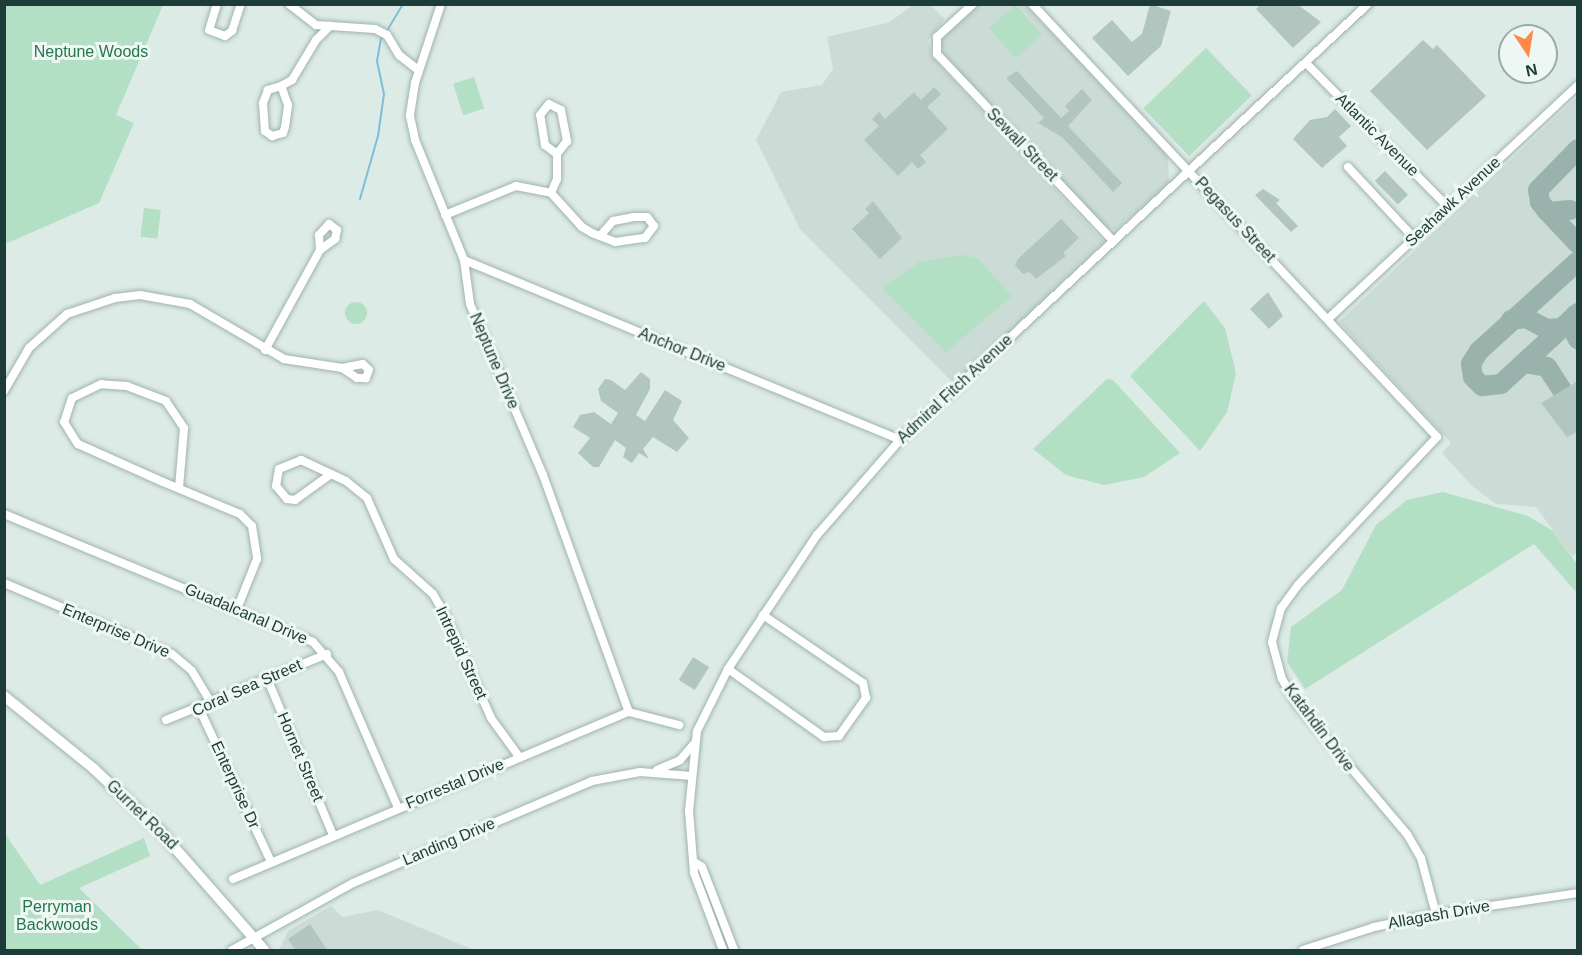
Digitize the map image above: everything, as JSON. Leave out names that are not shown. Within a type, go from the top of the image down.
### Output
[{"type":"main road","name":"Gurnet Road","points":[[4,696],[132,804],[256,939],[264,951]]},
{"type":"street","points":[[217,4],[209,30],[225,36],[232,31],[241,4]]},
{"type":"street","points":[[289,4],[302,18],[330,26],[375,29],[387,35],[399,55],[418,70]]},
{"type":"street","name":"Neptune Drive","points":[[441,4],[418,70],[410,116],[445,216],[464,260],[470,304],[543,475],[629,711]]},
{"type":"street","name":"Sewall Street","points":[[973,4],[937,37],[935,47],[993,116],[1113,241]]},
{"type":"street","name":"Pegasus Street","points":[[1032,4],[1437,437]]},
{"type":"street","name":"Admiral Fitch Avenue","points":[[723,951],[694,873],[696,863],[689,811],[696,742],[708,703],[817,535],[900,440],[1368,4]]},
{"type":"street","points":[[281,86],[288,105],[285,127],[283,133],[272,136],[265,131],[263,103],[268,90],[292,80],[316,40],[330,26]]},
{"type":"street","name":"Atlantic Avenue","points":[[1306,63],[1448,207]]},
{"type":"street","name":"Seahawk Avenue","points":[[1328,319],[1578,85]]},
{"type":"street","points":[[550,193],[557,179],[557,154],[567,141],[561,110],[549,104],[540,115],[545,145],[557,154]]},
{"type":"street","points":[[1348,167],[1414,238]]},
{"type":"street","points":[[445,216],[516,186],[550,193],[582,227],[600,236],[615,242],[645,238],[654,226],[647,217],[634,217],[613,221],[600,236]]},
{"type":"street","points":[[265,350],[320,250]]},
{"type":"street","name":"Anchor Drive","points":[[464,260],[900,440]]},
{"type":"street","points":[[4,391],[24,355],[46,329],[67,314],[115,298],[141,295],[189,304],[265,350],[292,361],[342,368]]},
{"type":"street","points":[[179,488],[184,428],[166,401],[127,386],[101,384],[72,398],[64,422],[78,444],[179,488],[240,514],[252,526],[257,560],[237,609]]},
{"type":"street","name":"Katahdin Drive","points":[[1436,914],[1421,858],[1407,834],[1297,704],[1282,679],[1272,642],[1281,608],[1298,585],[1437,437]]},
{"type":"street","name":"Intrepid Street","points":[[331,474],[295,500],[287,499],[276,486],[279,469],[293,460],[331,474],[367,498],[394,559],[433,594],[491,718],[520,758]]},
{"type":"street","name":"Guadalcanal Drive","points":[[4,514],[304,637],[327,654],[398,808]]},
{"type":"street","name":"Enterprise Drive","points":[[4,584],[172,654],[192,671],[210,701]]},
{"type":"street","points":[[728,669],[775,706],[832,738],[839,735],[867,690],[763,615]]},
{"type":"street","name":"Coral Sea Street","points":[[166,720],[327,654]]},
{"type":"street","name":"Hornet Street","points":[[267,678],[333,835]]},
{"type":"street","name":"Enterprise Dr","points":[[200,708],[271,862]]},
{"type":"street","points":[[629,711],[679,725]]},
{"type":"street","name":"Forrestal Drive","points":[[233,879],[629,711]]},
{"type":"street","name":"Landing Drive","points":[[651,772],[680,760],[696,742]]},
{"type":"street","name":"Landing Drive","points":[[232,951],[344,887],[575,788],[607,776],[651,772],[692,776]]},
{"type":"street","name":"Admiral Fitch Avenue","points":[[696,863],[702,867],[734,951]]},
{"type":"street","name":"Allagash Drive","points":[[1303,951],[1374,927],[1436,914],[1578,893]]},
{"type":"shaded area","points":[[913,5],[931,5],[945,19],[928,40],[932,57],[1104,242],[954,384],[800,229],[756,140],[781,92],[822,85],[833,69],[827,37],[890,22]]},
{"type":"shaded area","points":[[978,5],[1025,5],[1168,155],[1169,183],[1116,230],[1108,229],[944,55],[941,40]]},
{"type":"shaded area","points":[[1577,97],[1577,553],[1572,556],[1536,507],[1496,504],[1472,486],[1442,453],[1451,443],[1339,322]]},
{"type":"shaded area","points":[[331,906],[342,917],[378,910],[474,950],[279,950],[288,931]]},
{"type":"green space","name":"Neptune Woods","points":[[5,4],[163,5],[116,115],[134,123],[99,203],[5,244]]},
{"type":"green space","points":[[1015,5],[1042,35],[1016,58],[989,28]]},
{"type":"green space","points":[[1206,48],[1252,95],[1189,156],[1143,108]]},
{"type":"green space","points":[[474,77],[484,108],[463,115],[453,84]]},
{"type":"green space","points":[[144,208],[161,210],[157,239],[140,237]]},
{"type":"green space","points":[[962,255],[977,258],[1012,296],[946,352],[882,288],[919,262]]},
{"type":"green space","points":[[1204,301],[1225,328],[1236,373],[1227,412],[1200,451],[1130,376]]},
{"type":"green space","points":[[352,302],[360,302],[367,309],[367,317],[360,324],[352,324],[345,317],[345,309]]},
{"type":"green space","points":[[1107,379],[1113,380],[1180,453],[1144,477],[1104,485],[1066,475],[1033,449]]},
{"type":"green space","points":[[1443,492],[1528,516],[1553,531],[1577,564],[1577,593],[1534,544],[1305,689],[1287,662],[1291,627],[1342,590],[1376,525],[1407,500]]},
{"type":"green space","name":"Perryman Backwoods","points":[[4,832],[40,885],[144,838],[150,856],[79,888],[142,950],[5,950]]},
{"type":"building","points":[[1150,4],[1171,11],[1161,46],[1128,76],[1092,38],[1112,20],[1132,42],[1142,34]]},
{"type":"building","points":[[1261,4],[1297,4],[1321,22],[1293,48],[1256,9]]},
{"type":"building","points":[[1423,40],[1433,49],[1437,45],[1486,96],[1427,150],[1370,91]]},
{"type":"building","points":[[1017,71],[1061,118],[1069,111],[1065,106],[1082,89],[1092,100],[1068,126],[1122,183],[1113,192],[1063,138],[1038,123],[1044,118],[1006,78]]},
{"type":"building","points":[[934,87],[941,94],[927,107],[948,129],[920,155],[926,162],[918,169],[912,162],[898,176],[864,140],[879,126],[872,119],[879,112],[885,119],[914,92],[921,100]]},
{"type":"building","points":[[1335,109],[1351,126],[1339,137],[1347,146],[1322,168],[1293,139],[1310,120],[1327,117]]},
{"type":"building","points":[[1385,171],[1408,195],[1398,204],[1375,181]]},
{"type":"building","points":[[1263,189],[1280,200],[1276,203],[1298,226],[1291,232],[1255,195]]},
{"type":"building","points":[[873,201],[902,238],[880,259],[852,229],[869,213],[865,209]]},
{"type":"building","points":[[1061,219],[1079,238],[1063,253],[1066,256],[1036,279],[1029,272],[1023,274],[1015,265],[1018,259]]},
{"type":"building","points":[[1268,292],[1283,316],[1269,329],[1250,309]]},
{"type":"building","points":[[641,372],[650,379],[650,389],[636,415],[645,421],[665,390],[682,401],[673,420],[689,438],[677,452],[653,437],[643,449],[649,459],[639,453],[632,463],[623,457],[626,448],[615,440],[599,467],[593,467],[578,453],[590,438],[573,427],[580,415],[594,412],[611,424],[618,413],[601,401],[598,389],[605,379],[611,380],[625,390]]},
{"type":"building","points":[[1578,381],[1578,431],[1567,437],[1541,403]]},
{"type":"building","points":[[693,657],[709,667],[695,690],[679,680]]},
{"type":"building","points":[[310,924],[328,951],[296,951],[288,939]]},
{"type":"waterway","points":[[388,29],[403,4]]},
{"type":"waterway","points":[[360,199],[378,136],[384,94],[377,61],[381,38]]},
{"type":"taxiway","points":[[1570,210],[1548,212],[1540,202],[1538,190],[1578,149]]},
{"type":"taxiway","points":[[1545,209],[1578,244]]},
{"type":"taxiway","points":[[1578,261],[1479,351],[1471,364],[1473,377],[1482,386],[1501,384],[1578,313]]},
{"type":"taxiway","points":[[1575,315],[1572,328],[1578,340]]},
{"type":"taxiway","points":[[1511,320],[1526,318],[1547,329],[1562,328]]},
{"type":"taxiway","points":[[1525,363],[1547,367],[1562,390]]}]
